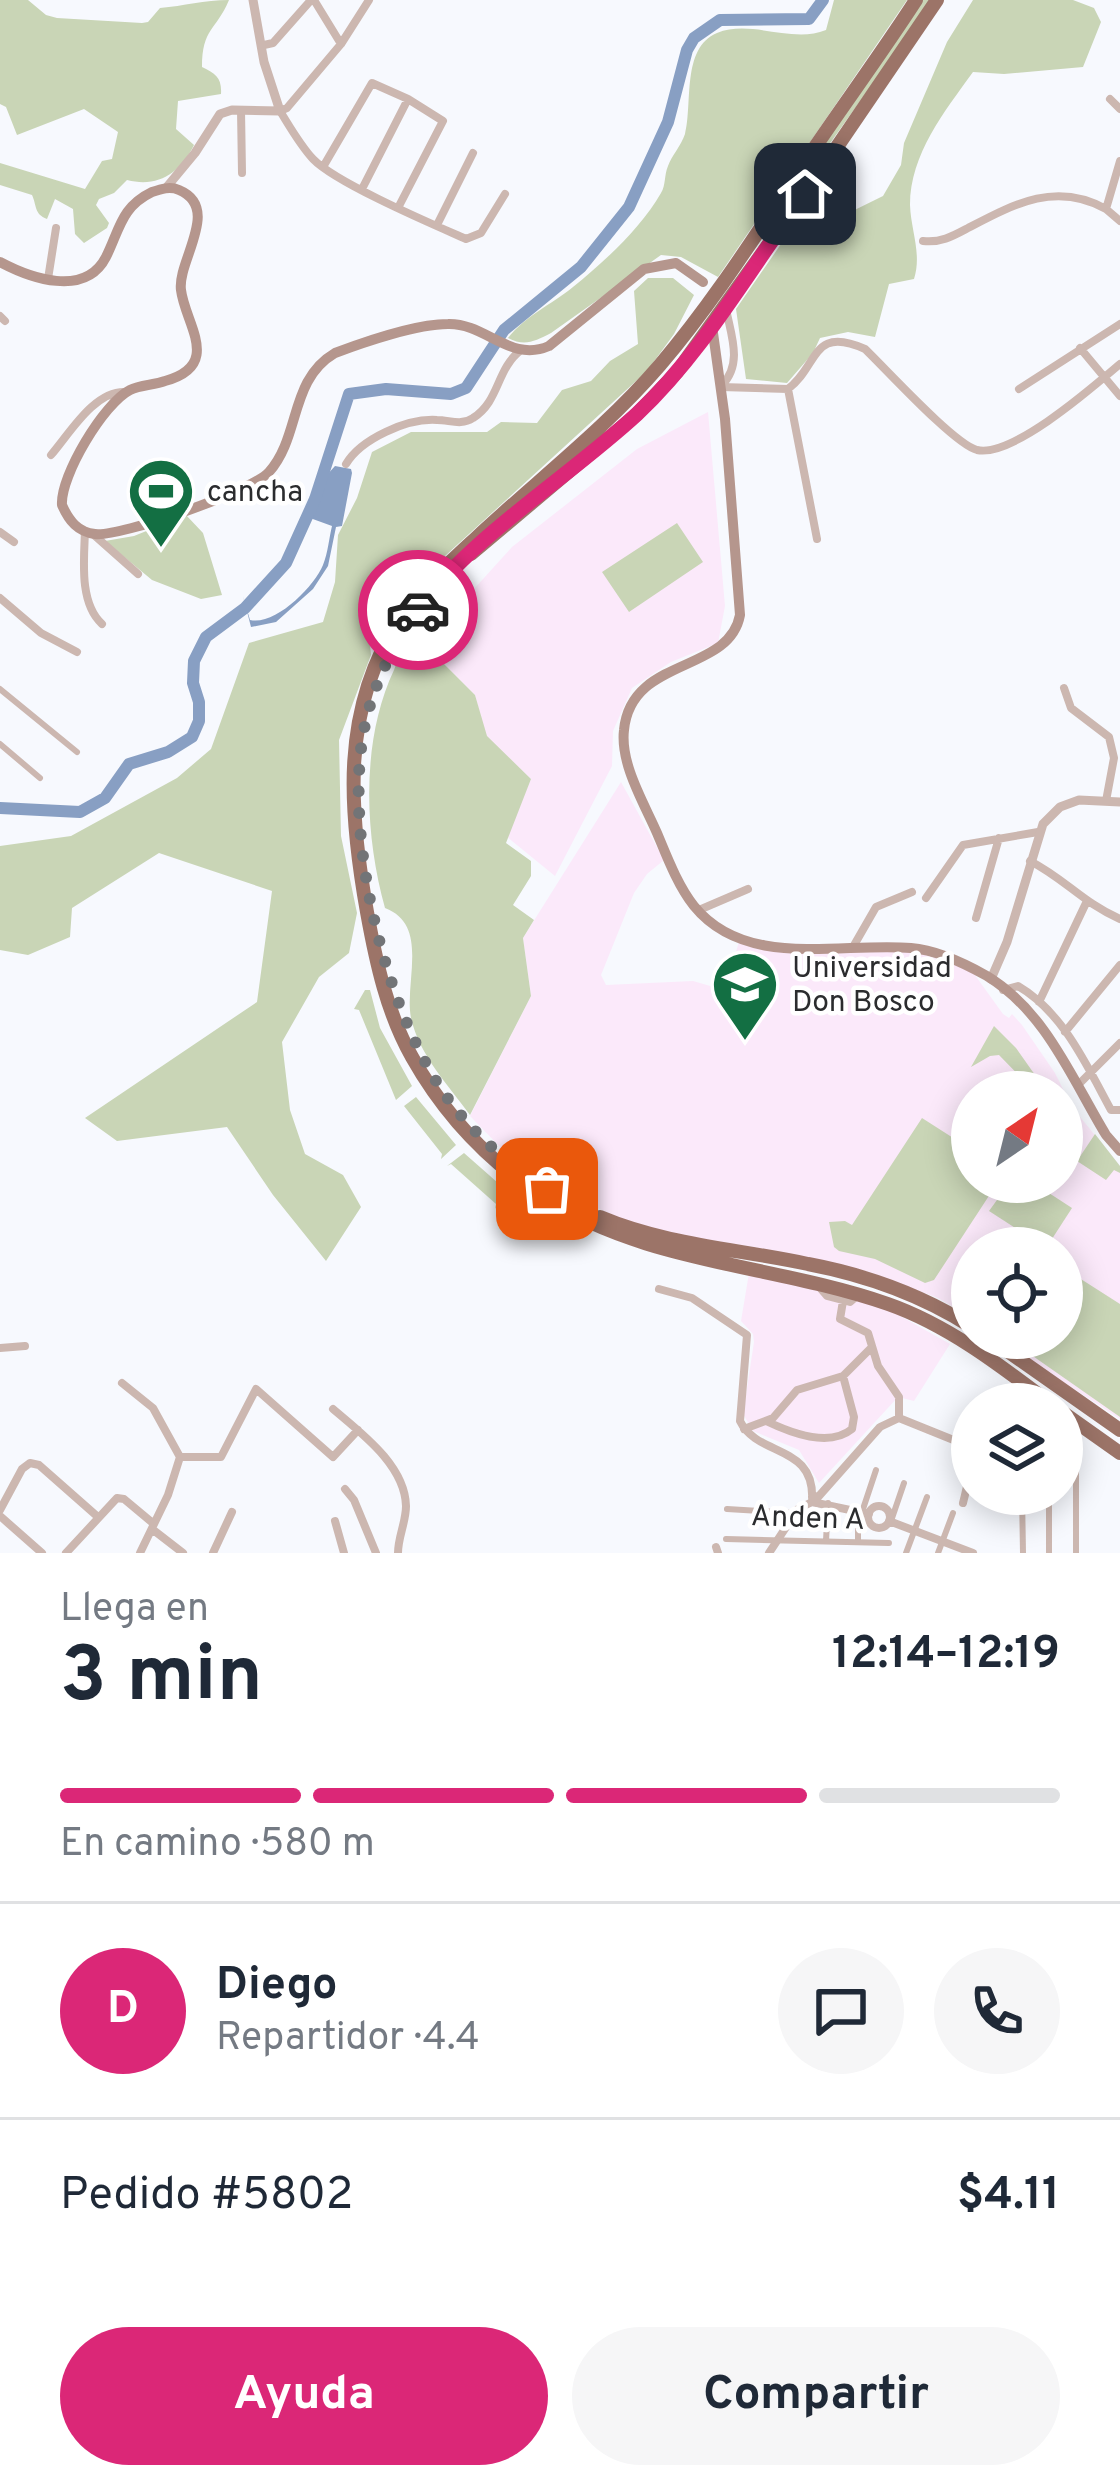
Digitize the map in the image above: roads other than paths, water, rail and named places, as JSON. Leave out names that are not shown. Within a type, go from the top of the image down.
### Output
[{"type":"highway","points":[[916,0],[790,184],[779,216],[726,305],[652,399],[439,584],[393,650],[368,718],[359,788],[370,884],[388,972],[410,1036],[446,1097],[485,1142],[562,1198],[610,1222],[662,1238],[805,1263],[881,1283],[951,1317]]},
{"type":"highway","points":[[937,0],[805,194],[779,216],[647,380],[438,573],[400,619],[381,652],[362,703],[352,756],[351,798],[370,928],[391,1010],[426,1080],[476,1144],[541,1195],[620,1236],[815,1283],[932,1323],[1022,1383]]},
{"type":"highway","points":[[790,184],[793,196],[805,194]]},
{"type":"highway","points":[[1018,1359],[1048,1383]]},
{"type":"highway","points":[[1044,1377],[1046,1383]]},
{"type":"highway","points":[[1083,1412],[1120,1430]]},
{"type":"highway","points":[[1083,1427],[1120,1453]]},
{"type":"main road","points":[[0,262],[25,275],[76,279],[97,269],[123,215],[141,199],[166,188],[189,198],[197,217],[180,287],[196,332],[197,350],[178,376],[126,392],[104,413],[64,488],[66,514],[89,532],[122,532],[259,481],[276,462],[308,377],[335,353],[436,325],[456,324],[514,349],[535,352],[652,266],[676,263],[703,282]]},
{"type":"main road","points":[[713,333],[740,596],[738,625],[723,644],[642,688],[624,729],[634,777],[665,852],[698,910],[723,930],[762,945],[924,950],[992,979],[1039,1023],[1069,1071]]},
{"type":"main road","points":[[1083,1094],[1120,1151]]},
{"type":"street","points":[[253,0],[280,111],[323,167],[466,238],[476,238],[505,194]]},
{"type":"street","points":[[264,45],[273,43],[313,0],[341,44]]},
{"type":"street","points":[[166,188],[220,114],[287,108],[341,44],[369,0]]},
{"type":"street","points":[[323,167],[372,83],[408,99],[443,122],[399,206]]},
{"type":"street","points":[[362,189],[408,99]]},
{"type":"street","points":[[1110,99],[1120,110]]},
{"type":"street","points":[[241,110],[242,173]]},
{"type":"street","points":[[437,225],[473,153]]},
{"type":"street","points":[[1106,209],[1120,160]]},
{"type":"street","points":[[922,242],[950,238],[1038,196],[1088,199],[1120,221]]},
{"type":"street","points":[[48,280],[56,228]]},
{"type":"street","points":[[722,386],[734,364],[726,305]]},
{"type":"street","points":[[1019,389],[1120,324]]},
{"type":"street","points":[[722,386],[788,389],[825,344],[849,341],[865,349],[964,444],[990,450],[1038,427],[1120,364]]},
{"type":"street","points":[[1080,348],[1120,396]]},
{"type":"street","points":[[346,464],[357,449],[385,434],[433,419],[463,423],[475,417],[494,397],[503,366],[514,349]]},
{"type":"street","points":[[788,389],[818,539]]},
{"type":"street","points":[[51,454],[96,402],[116,391],[126,392]]},
{"type":"street","points":[[0,532],[14,542]]},
{"type":"street","points":[[89,532],[138,574]]},
{"type":"street","points":[[89,532],[87,598],[102,624]]},
{"type":"street","points":[[0,598],[41,633],[77,652]]},
{"type":"street","points":[[1064,688],[1071,708],[1109,737],[1114,752],[1106,801]]},
{"type":"street","points":[[0,689],[77,752]]},
{"type":"street","points":[[0,744],[40,778]]},
{"type":"street","points":[[992,979],[1038,832],[1064,805],[1084,799],[1120,802]]},
{"type":"street","points":[[926,898],[956,849],[1038,832]]},
{"type":"street","points":[[976,918],[999,838]]},
{"type":"street","points":[[1029,860],[1051,872],[1086,904],[1120,919]]},
{"type":"street","points":[[698,910],[748,889]]},
{"type":"street","points":[[853,947],[876,907],[912,892]]},
{"type":"street","points":[[1040,1002],[1086,904]]},
{"type":"street","points":[[1065,1032],[1120,965]]},
{"type":"street","points":[[1003,990],[1018,986],[1040,1002],[1117,1111]]},
{"type":"street","points":[[1083,1081],[1120,1043]]},
{"type":"street","points":[[659,1289],[692,1298],[747,1335],[740,1412],[744,1429],[797,1462],[812,1480],[812,1499]]},
{"type":"street","points":[[850,1298],[840,1318],[868,1333],[878,1366],[898,1397],[899,1418]]},
{"type":"street","points":[[0,1348],[25,1346]]},
{"type":"street","points":[[744,1429],[766,1421],[797,1390],[843,1376],[872,1348]]},
{"type":"street","points":[[766,1421],[811,1436],[844,1436],[852,1430],[854,1417],[843,1376]]},
{"type":"street","points":[[122,1383],[153,1408],[180,1457],[140,1553]]},
{"type":"street","points":[[180,1457],[221,1457],[256,1389],[333,1457],[358,1430]]},
{"type":"street","points":[[333,1409],[358,1430],[401,1482],[406,1515],[398,1553]]},
{"type":"street","points":[[769,1553],[795,1513],[819,1496],[880,1427],[899,1418],[951,1439]]},
{"type":"street","points":[[41,1553],[0,1513],[22,1468],[39,1465],[98,1517]]},
{"type":"street","points":[[859,1542],[877,1470]]},
{"type":"street","points":[[812,1499],[863,1512],[877,1528],[890,1521],[904,1483]]},
{"type":"street","points":[[344,1489],[354,1500],[376,1553]]},
{"type":"street","points":[[66,1553],[121,1497],[183,1553]]},
{"type":"street","points":[[906,1553],[927,1497]]},
{"type":"street","points":[[826,1541],[828,1503]]},
{"type":"street","points":[[727,1509],[795,1513]]},
{"type":"street","points":[[213,1553],[232,1512]]},
{"type":"street","points":[[938,1553],[952,1515]]},
{"type":"street","points":[[1022,1515],[1023,1553]]},
{"type":"street","points":[[1049,1515],[1049,1553]]},
{"type":"street","points":[[1076,1515],[1076,1553]]},
{"type":"street","points":[[334,1521],[344,1553]]},
{"type":"street","points":[[890,1521],[970,1553]]},
{"type":"street","name":"Anden A","points":[[726,1539],[890,1543]]},
{"type":"water","points":[[335,466],[352,473],[328,566],[313,589],[276,622],[251,627],[243,596],[250,620],[271,617],[303,594],[323,565],[332,526],[310,518],[326,476]]},
{"type":"waterway","points":[[0,808],[80,812],[105,798],[129,764],[168,752],[192,737],[199,721],[194,661],[206,637],[245,608],[286,563],[315,499],[349,394],[386,389],[451,394],[466,388],[504,330],[581,267],[629,207],[668,122],[694,38],[720,20],[809,19],[823,0]]},
{"type":"place","name":"cancha","points":[[161,550]]},
{"type":"place","name":"Universidad Don Bosco","points":[[745,1043]]}]
